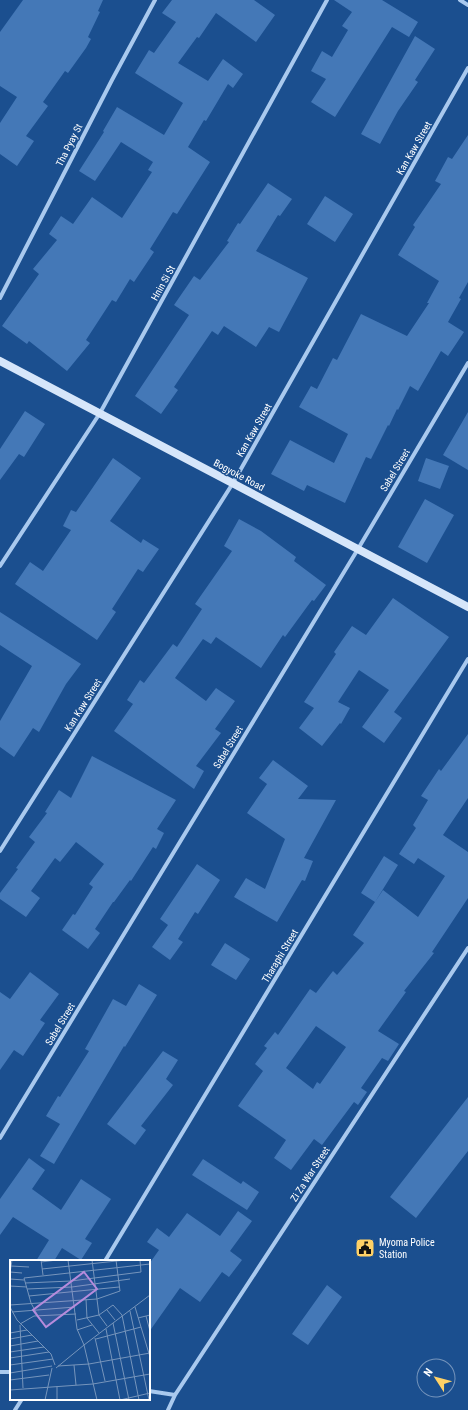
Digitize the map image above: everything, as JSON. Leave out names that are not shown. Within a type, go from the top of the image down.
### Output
[{"type":"street","name":"Tha Pyay St","points":[[0,298],[112,80],[155,0]]},
{"type":"street","name":"Hnin Si St","points":[[0,566],[100,413],[327,0]]},
{"type":"street","points":[[460,0],[468,4]]},
{"type":"street","name":"Kan Kaw Street","points":[[0,851],[233,483],[468,68]]},
{"type":"street","name":"Bogyoke Road","points":[[0,361],[468,607]]},
{"type":"street","name":"Sabel Street","points":[[0,1138],[358,549],[468,363]]},
{"type":"street","name":"Tharaphi Street","points":[[106,1260],[468,659]]},
{"type":"street","name":"Zi Za War Street","points":[[168,1410],[175,1395],[468,948]]},
{"type":"street","points":[[150,1391],[175,1395]]},
{"type":"street","points":[[15,1410],[21,1400]]},
{"type":"building","points":[[23,0],[103,0],[98,11],[100,12],[88,37],[91,39],[68,73],[65,71],[43,102],[48,106],[26,136],[34,141],[17,166],[0,154],[0,123],[17,97],[0,86],[0,32]]},
{"type":"building","points":[[172,0],[254,0],[275,15],[256,42],[216,13],[199,38],[197,37],[178,63],[208,81],[223,59],[243,74],[233,88],[228,84],[206,121],[204,120],[188,147],[210,162],[177,214],[173,212],[150,249],[154,252],[134,282],[130,279],[116,302],[112,300],[86,340],[90,343],[67,371],[29,341],[27,344],[2,326],[39,274],[33,269],[57,240],[49,234],[61,216],[73,224],[92,197],[122,218],[152,172],[148,170],[153,162],[121,142],[95,181],[79,171],[104,132],[103,131],[117,107],[164,135],[183,103],[135,73],[149,50],[154,53],[176,22],[162,13]]},
{"type":"building","points":[[334,0],[382,0],[418,22],[409,37],[392,27],[335,117],[311,102],[326,79],[311,71],[322,51],[332,57],[348,30],[342,26],[352,12]]},
{"type":"building","points":[[415,36],[435,49],[415,80],[418,82],[398,111],[380,144],[361,134]]},
{"type":"building","points":[[468,135],[468,282],[459,298],[461,299],[448,322],[464,332],[448,356],[441,351],[418,391],[410,386],[371,459],[366,457],[345,503],[307,485],[304,491],[271,474],[290,440],[334,463],[348,434],[299,407],[311,386],[317,389],[333,358],[337,360],[361,314],[407,336],[429,303],[427,303],[439,281],[398,255],[415,227],[413,225],[441,184],[435,181],[448,157],[452,159]]},
{"type":"building","points":[[268,183],[292,199],[280,216],[278,215],[256,251],[308,278],[279,332],[269,327],[256,347],[224,326],[218,335],[212,331],[174,387],[178,390],[161,414],[135,396],[189,315],[174,305],[194,276],[200,280],[229,242],[227,241],[238,223],[240,224]]},
{"type":"building","points":[[325,196],[353,214],[335,242],[307,224]]},
{"type":"building","points":[[25,411],[45,424],[24,457],[19,454],[0,480],[0,449]]},
{"type":"building","points":[[468,412],[468,470],[443,455]]},
{"type":"building","points":[[113,458],[141,478],[110,521],[141,543],[143,539],[159,549],[143,572],[138,569],[112,609],[116,612],[97,640],[15,584],[30,562],[43,571],[71,530],[63,526],[71,510],[76,512]]},
{"type":"building","points":[[426,458],[449,466],[440,489],[418,481]]},
{"type":"building","points":[[425,499],[454,515],[427,563],[398,547]]},
{"type":"building","points":[[239,519],[261,531],[296,557],[294,561],[326,585],[314,601],[312,600],[285,637],[283,635],[261,668],[216,637],[211,644],[203,639],[175,678],[206,701],[216,688],[235,701],[215,729],[221,733],[196,766],[204,771],[194,789],[114,731],[133,704],[127,700],[140,680],[144,683],[173,644],[177,647],[202,609],[195,604],[232,551],[224,546]]},
{"type":"building","points":[[393,598],[449,637],[394,712],[402,718],[384,743],[362,727],[389,690],[359,670],[338,702],[350,708],[341,724],[340,723],[322,746],[299,728],[314,708],[304,702],[336,654],[334,652],[352,626],[366,635]]},
{"type":"building","points":[[0,612],[81,664],[66,684],[39,732],[33,728],[14,757],[0,747],[0,721],[32,666],[0,645]]},
{"type":"building","points":[[468,734],[468,798],[443,835],[468,852],[468,898],[432,952],[434,953],[404,991],[406,992],[378,1031],[399,1044],[388,1061],[382,1058],[361,1088],[367,1092],[358,1105],[354,1102],[322,1145],[314,1139],[291,1170],[274,1158],[286,1140],[238,1106],[263,1071],[255,1064],[267,1048],[264,1046],[275,1032],[278,1035],[310,989],[316,993],[333,971],[337,975],[364,943],[353,935],[383,890],[418,917],[445,876],[418,858],[414,864],[399,854],[416,828],[413,825],[428,800],[421,796],[439,769],[441,771]],"holes":[[[316,1026],[346,1047],[320,1084],[317,1082],[313,1089],[286,1068]]]},
{"type":"building","points":[[92,756],[176,800],[157,829],[164,833],[156,849],[153,847],[131,881],[130,880],[113,902],[95,929],[100,933],[88,949],[62,930],[73,914],[75,915],[93,887],[89,884],[104,864],[76,842],[60,862],[55,858],[31,891],[40,898],[26,917],[0,899],[0,893],[18,869],[16,868],[35,842],[29,837],[47,813],[45,812],[59,790],[71,798]]},
{"type":"building","points":[[273,760],[308,786],[298,799],[336,800],[304,858],[313,861],[305,881],[302,880],[277,922],[234,897],[246,878],[265,889],[285,839],[247,813],[267,784],[259,778]]},
{"type":"building","points":[[384,856],[398,865],[375,902],[361,893]]},
{"type":"building","points":[[197,864],[220,880],[198,914],[195,912],[178,939],[183,942],[170,960],[152,947],[168,925],[160,919]]},
{"type":"building","points":[[225,943],[250,959],[236,980],[211,965]]},
{"type":"building","points":[[30,972],[59,994],[40,1020],[45,1023],[23,1056],[14,1050],[0,1070],[0,992],[10,999]]},
{"type":"building","points":[[139,984],[157,995],[125,1047],[124,1046],[54,1164],[40,1156],[60,1124],[46,1116],[89,1051],[85,1049],[113,999],[126,1006]]},
{"type":"building","points":[[163,1051],[178,1060],[166,1079],[173,1085],[141,1126],[146,1130],[135,1145],[107,1124]]},
{"type":"building","points":[[468,1097],[468,1151],[416,1218],[390,1197]]},
{"type":"building","points":[[29,1158],[45,1170],[32,1189],[61,1210],[81,1179],[111,1199],[85,1239],[92,1243],[81,1260],[62,1248],[55,1260],[37,1260],[49,1240],[13,1217],[0,1235],[0,1199]]},
{"type":"building","points":[[203,1159],[241,1184],[243,1181],[259,1192],[247,1210],[192,1175]]},
{"type":"building","points":[[238,1211],[252,1221],[230,1251],[242,1260],[229,1277],[222,1272],[200,1302],[180,1288],[150,1331],[150,1263],[159,1250],[147,1242],[157,1228],[169,1237],[187,1213],[220,1236]]},
{"type":"building","points":[[327,1285],[342,1297],[308,1345],[292,1334]]},
{"type":"place","name":"Myoma Police Station","points":[[365,1248]]}]
